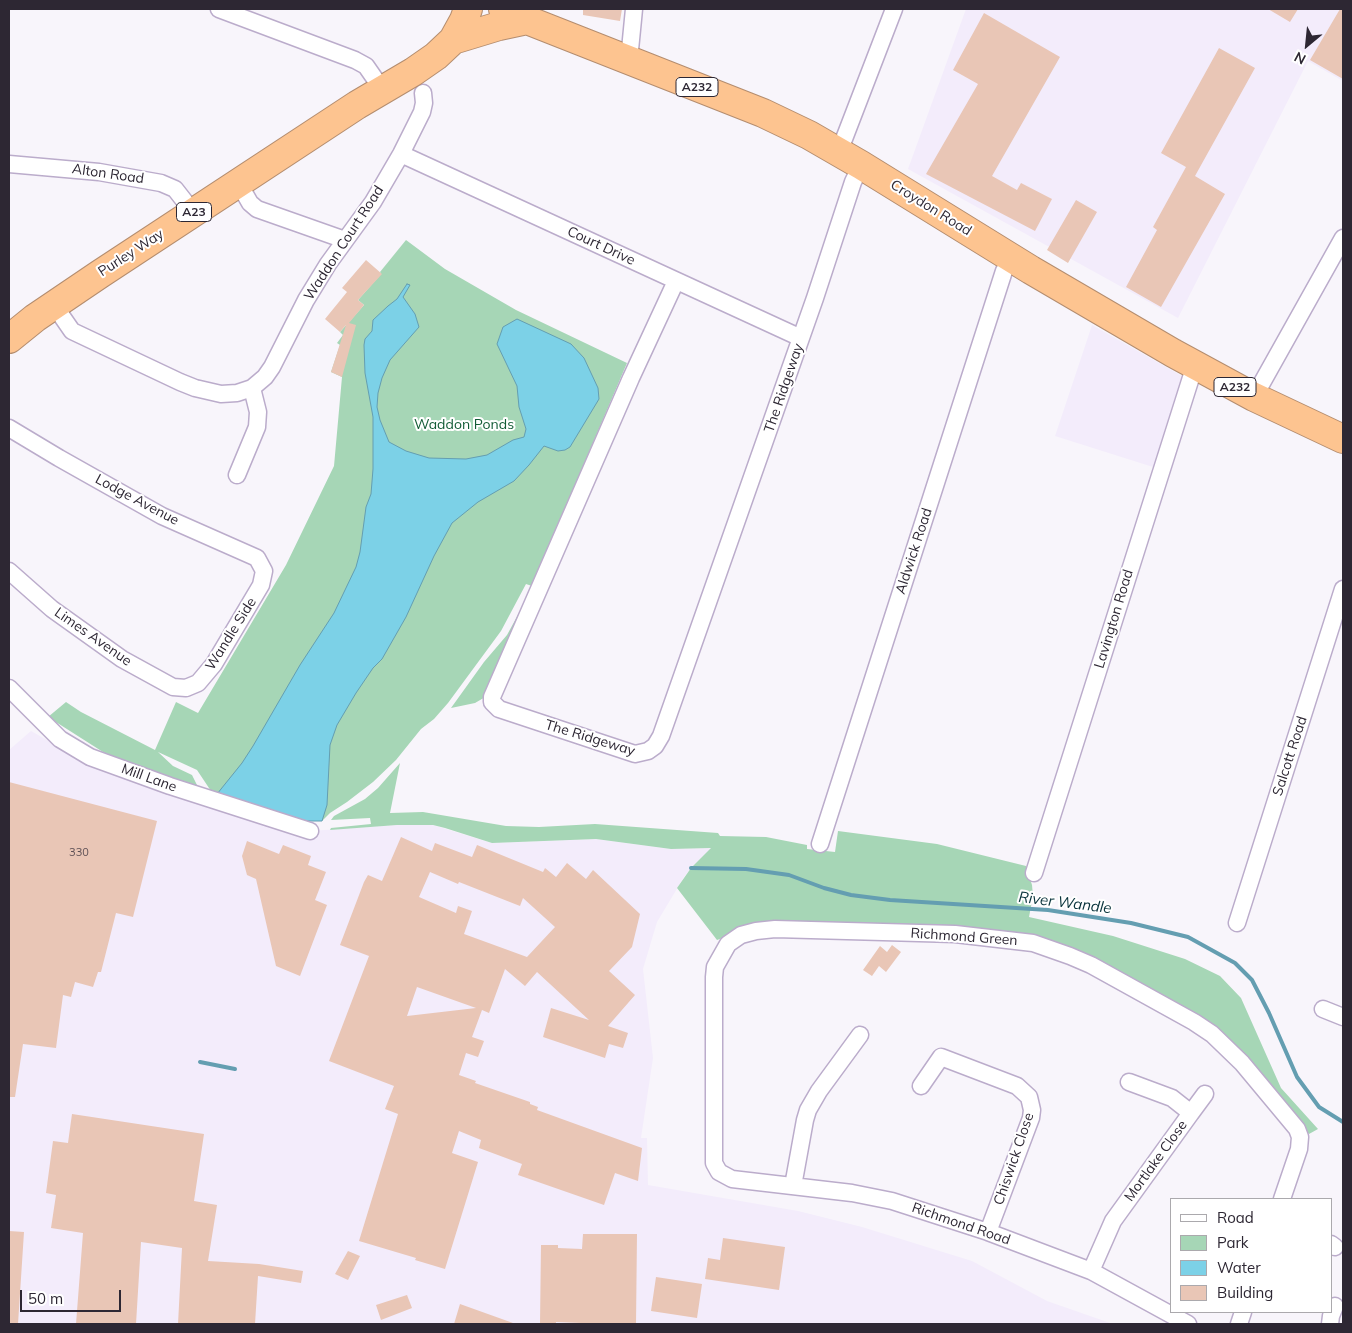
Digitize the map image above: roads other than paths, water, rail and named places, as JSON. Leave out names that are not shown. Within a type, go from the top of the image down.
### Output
[{"type":"highway","name":"A23","points":[[382,89],[413,72],[442,51],[453,40],[468,9]]},
{"type":"highway","name":"Croydon Road","points":[[504,9],[763,113],[809,135],[850,158],[1011,258],[1195,365],[1254,397],[1343,439]]},
{"type":"highway","points":[[453,40],[499,26],[528,20]]},
{"type":"highway","name":"Purley Way","points":[[9,339],[54,305],[238,182],[382,89]]},
{"type":"street","points":[[220,9],[355,60],[366,66],[382,89]]},
{"type":"street","points":[[629,60],[634,9]]},
{"type":"street","name":"The Ridgeway","points":[[676,281],[627,386],[495,688],[492,702],[499,709],[635,754],[648,751],[659,741],[831,253],[853,182],[850,158],[894,9]]},
{"type":"street","name":"Waddon Court Road","points":[[252,388],[272,366],[306,300],[328,264],[373,202],[401,154],[422,112],[424,103],[423,93]]},
{"type":"street","name":"Court Drive","points":[[401,154],[801,338]]},
{"type":"street","name":"Alton Road","points":[[9,164],[99,172],[161,182],[175,189],[193,212]]},
{"type":"street","points":[[238,182],[250,203],[257,209],[345,240]]},
{"type":"street","points":[[1254,397],[1343,238]]},
{"type":"street","name":"Aldwick Road","points":[[820,844],[1004,271],[1011,258]]},
{"type":"street","points":[[54,305],[72,332],[180,382],[195,388],[221,394],[237,393],[252,388],[258,412],[257,427],[238,475]]},
{"type":"street","name":"Lavington Road","points":[[1034,873],[1195,365]]},
{"type":"street","name":"Lodge Avenue","points":[[9,428],[162,516],[256,558],[264,570]]},
{"type":"street","name":"Wandle Side","points":[[186,688],[198,683],[214,664],[261,585],[264,570]]},
{"type":"street","name":"Limes Avenue","points":[[9,571],[52,609],[122,659],[173,687],[186,688]]},
{"type":"street","name":"Salcott Road","points":[[1237,923],[1343,589]]},
{"type":"street","name":"Mill Lane","points":[[9,688],[60,739],[90,757],[170,786],[310,831]]},
{"type":"street","name":"Richmond Green","points":[[719,1172],[714,1164],[714,978],[715,967],[728,944],[741,935],[775,929],[955,934],[1033,943],[1070,956],[1091,965],[1194,1022],[1212,1034],[1242,1063],[1300,1134],[1299,1149],[1282,1198]]},
{"type":"street","points":[[1323,1009],[1343,1017]]},
{"type":"street","points":[[793,1186],[808,1110],[819,1091],[860,1035]]},
{"type":"street","name":"Chiswick Close","points":[[921,1086],[941,1057],[1017,1086],[1029,1097],[1032,1110],[1031,1118],[988,1232]]},
{"type":"street","name":"Mortlake Close","points":[[1091,1271],[1113,1221],[1191,1113],[1172,1098],[1129,1082]]},
{"type":"street","points":[[1191,1113],[1205,1094]]},
{"type":"street","name":"Richmond Road","points":[[719,1172],[732,1179],[852,1193],[892,1201],[988,1232],[1091,1271],[1188,1324]]},
{"type":"street","points":[[1330,1324],[1335,1306]]},
{"type":"water","name":"Waddon Ponds","points":[[407,284],[410,285],[403,297],[415,314],[419,327],[390,360],[378,393],[377,407],[389,442],[406,451],[429,458],[466,459],[487,455],[513,440],[524,437],[526,429],[519,407],[517,386],[497,344],[503,327],[517,319],[571,344],[584,358],[598,388],[599,399],[570,447],[558,451],[544,446],[514,481],[478,502],[452,523],[434,556],[406,617],[382,659],[373,668],[337,725],[330,745],[327,805],[322,821],[305,821],[217,794],[253,746],[300,665],[334,613],[356,567],[366,507],[371,494],[373,469],[373,417],[365,373],[365,339],[372,331],[373,320],[397,299]]},
{"type":"waterway","name":"River Wandle","points":[[691,868],[746,869],[789,875],[824,888],[851,895],[890,900],[1048,910],[1131,923],[1188,937],[1235,963],[1252,980],[1269,1013],[1297,1077],[1319,1107],[1343,1122]]},
{"type":"waterway","name":"River Wandle","points":[[200,1062],[235,1069]]}]
